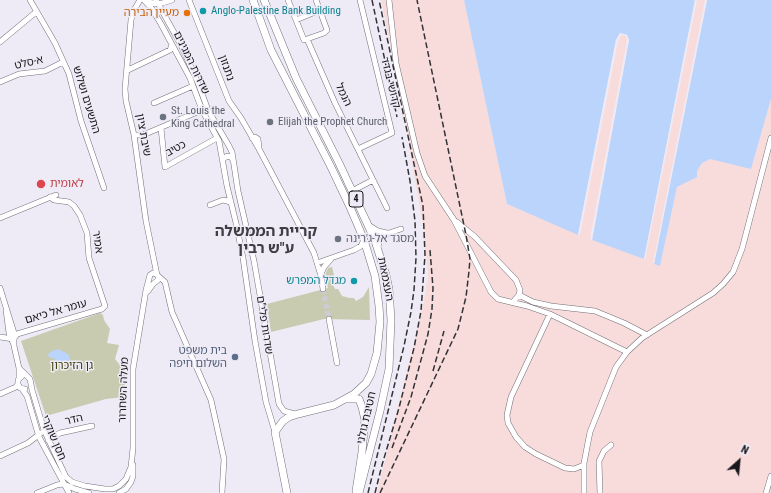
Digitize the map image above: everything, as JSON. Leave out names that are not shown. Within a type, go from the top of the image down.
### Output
[{"type":"highway","name":"העצמאות","points":[[253,0],[272,50],[331,167],[364,240],[375,276],[380,322],[377,353],[371,374],[366,383],[354,394],[334,405],[298,414],[283,421],[276,432]]},
{"type":"highway","name":"העצמאות","points":[[264,0],[296,78],[378,247],[389,289],[391,347]]},
{"type":"highway","name":"חטיבת גולני","points":[[359,493],[387,380],[391,347]]},
{"type":"highway","points":[[345,399],[359,399],[365,420],[356,493]]},
{"type":"highway","name":"שדרות פלי\"ם","points":[[276,432],[287,493]]},
{"type":"street","name":"התשעים ושלוש","points":[[30,0],[55,43],[69,74],[81,121],[104,188]]},
{"type":"street","name":"שיבת ציון","points":[[140,0],[134,10],[131,20],[128,70],[125,89],[126,102],[134,135],[155,279],[164,280],[172,312],[211,400],[224,459],[222,493]]},
{"type":"street","points":[[145,1],[152,4],[172,0]]},
{"type":"street","name":"נתנזון","points":[[189,0],[223,89],[252,138],[255,137],[258,139],[259,149],[303,230],[321,276],[323,289]]},
{"type":"street","name":"הנמל","points":[[288,0],[304,40],[306,39],[386,208]]},
{"type":"street","points":[[306,39],[324,33],[327,30],[316,0]]},
{"type":"street","name":"קדושי בגדד","points":[[358,149],[392,133],[360,0]]},
{"type":"street","points":[[389,0],[396,63],[417,153],[425,176],[454,220],[491,292],[498,299],[513,302],[550,314],[627,352]]},
{"type":"street","name":"שדרות המגינים","points":[[145,1],[154,12],[193,86],[202,110],[218,138],[222,160]]},
{"type":"street","name":"שדרות המגינים","points":[[158,2],[181,45],[208,110],[230,146],[233,160]]},
{"type":"street","points":[[296,20],[320,10]]},
{"type":"street","points":[[0,42],[36,12]]},
{"type":"street","points":[[128,70],[170,50],[172,45]]},
{"type":"street","name":"א-סלט","points":[[0,82],[19,74],[45,71],[63,62]]},
{"type":"street","points":[[154,103],[193,86]]},
{"type":"street","points":[[134,135],[143,135],[202,110]]},
{"type":"street","name":"כטיב","points":[[161,128],[165,167],[218,138]]},
{"type":"street","points":[[584,493],[584,465],[590,432],[616,366],[627,352],[647,335],[713,294],[733,272],[742,248],[771,138]]},
{"type":"street","points":[[222,160],[227,156],[231,157],[233,160]]},
{"type":"street","name":"שדרות פלי\"ם","points":[[222,160],[243,258],[266,402],[276,432]]},
{"type":"street","name":"שדרות פלי\"ם","points":[[233,160],[238,191],[255,266],[279,404],[281,409],[286,412],[298,414]]},
{"type":"street","points":[[352,191],[373,180]]},
{"type":"street","points":[[210,205],[219,200],[224,194],[227,186]]},
{"type":"street","points":[[0,218],[56,195]]},
{"type":"street","name":"אמיר","points":[[50,197],[54,200],[65,201],[72,204],[79,212],[87,232],[89,258],[105,303],[104,307]]},
{"type":"street","points":[[219,200],[224,199],[231,202]]},
{"type":"street","points":[[454,220],[475,237],[516,280],[520,290],[519,295],[513,302]]},
{"type":"street","points":[[368,225],[375,230],[387,233]]},
{"type":"street","points":[[378,247],[381,237],[387,233],[401,229]]},
{"type":"street","points":[[315,262],[354,250],[361,246],[364,240]]},
{"type":"street","points":[[312,250],[325,258],[335,257]]},
{"type":"street","points":[[354,250],[362,251],[369,255]]},
{"type":"street","points":[[321,276],[322,270],[326,263],[335,257]]},
{"type":"street","name":"מעלה השחרור","points":[[130,493],[129,485],[133,476],[133,370],[145,298],[155,279]]},
{"type":"street","points":[[0,288],[10,317],[19,368],[19,378],[16,387],[0,394]]},
{"type":"street","points":[[519,295],[539,303],[595,311],[624,323],[647,335]]},
{"type":"street","name":"עומר אל כיאם","points":[[14,340],[17,334],[102,309],[104,307]]},
{"type":"street","points":[[6,309],[6,318],[9,331],[14,340]]},
{"type":"street","points":[[550,314],[511,398],[507,414],[508,423],[516,437],[525,447],[536,454],[565,468],[574,469],[584,465]]},
{"type":"street","points":[[329,319],[337,363]]},
{"type":"street","points":[[2,337],[7,335],[9,331]]},
{"type":"street","points":[[2,337],[14,340]]},
{"type":"street","points":[[18,384],[22,389],[28,388],[31,383],[30,379],[19,368]]},
{"type":"street","points":[[19,378],[27,376]]},
{"type":"street","name":"חסן שוקרי","points":[[31,383],[43,429],[64,474],[69,480],[85,486],[113,489]]},
{"type":"street","name":"חסן שוקרי","points":[[22,389],[27,396],[43,444],[69,493]]},
{"type":"street","name":"הדר","points":[[43,429],[52,433],[60,433],[92,426]]},
{"type":"street","points":[[0,456],[28,443],[39,435],[43,429]]},
{"type":"street","name":"הדר","points":[[48,440],[60,433]]},
{"type":"street","points":[[28,443],[36,442],[43,444]]},
{"type":"street","points":[[600,493],[599,461],[604,451],[610,445]]},
{"type":"street","name":"מעלה השחרור","points":[[113,489],[119,486],[126,479],[130,472],[132,460]]},
{"type":"street","points":[[51,487],[59,476]]},
{"type":"street","points":[[766,493],[771,476]]},
{"type":"street","points":[[37,493],[63,484],[89,493]]},
{"type":"street","points":[[113,489],[121,493],[129,485]]},
{"type":"shaded area","points":[[381,0],[464,0],[507,204],[578,234],[616,40],[620,33],[627,35],[643,259],[695,0],[707,0],[660,266],[677,187],[697,177],[697,171],[702,163],[710,159],[751,168],[771,99],[771,493],[377,493],[424,301],[428,274],[423,226],[400,94]]},
{"type":"green space","points":[[332,267],[334,275],[331,277],[333,285],[335,289],[338,289],[342,296],[354,298],[356,301],[363,297],[369,287],[370,320],[324,319],[271,332],[267,304],[328,288],[325,275],[328,268]]},
{"type":"green space","name":"גן הזיכרון","points":[[100,313],[103,315],[104,320],[110,329],[107,343],[119,345],[115,359],[125,371],[124,397],[106,399],[46,416],[21,341]]},
{"type":"water","points":[[464,0],[695,0],[644,259],[592,240],[629,40],[627,35],[620,33],[616,40],[578,235],[507,204]]},
{"type":"water","points":[[707,0],[771,0],[771,99],[751,169],[710,159],[702,163],[697,171],[697,177],[677,187],[660,266],[654,264]]},
{"type":"water","points":[[58,349],[68,354],[70,359],[67,364],[60,364],[55,359],[49,357],[48,355],[50,352]]},
{"type":"pier","points":[[695,0],[697,0],[645,260],[644,259]]},
{"type":"pier","points":[[705,0],[707,0],[654,264],[653,263]]},
{"type":"pier","points":[[620,33],[627,35],[629,40],[592,240],[590,239],[627,40],[626,36],[621,35],[618,41],[580,235],[578,235],[616,40]]},
{"type":"tunnel","points":[[323,289],[329,319]]},
{"type":"railway","points":[[372,0],[397,117]]},
{"type":"railway","points":[[375,493],[414,348],[421,311],[425,255],[423,206],[379,0]]},
{"type":"railway","points":[[380,493],[458,329],[466,297],[470,259],[417,0]]},
{"type":"railway","points":[[368,493],[404,346],[414,290],[416,258],[415,221],[402,137]]},
{"type":"railway","points":[[392,448],[411,397],[428,334],[432,309],[433,288],[430,250]]},
{"type":"railway","points":[[433,371],[444,331]]},
{"type":"place","name":"Anglo-Palestine Bank Building","points":[[203,11]]},
{"type":"place","name":"מעיין הבירה","points":[[187,13]]},
{"type":"place","name":"St. Louis the King Cathedral","points":[[163,117]]},
{"type":"place","name":"Elijah the Prophet Church","points":[[270,122]]},
{"type":"place","name":"לאומית","points":[[41,184]]},
{"type":"place","name":"מסגד אל-ג'רינה","points":[[338,239]]},
{"type":"place","name":"מגדל המפרש","points":[[354,281]]},
{"type":"place","name":"בית משפט השלום חיפה","points":[[235,357]]},
{"type":"district","name":"קריית הממשלה ע\"ש רבין","points":[[266,240]]}]
